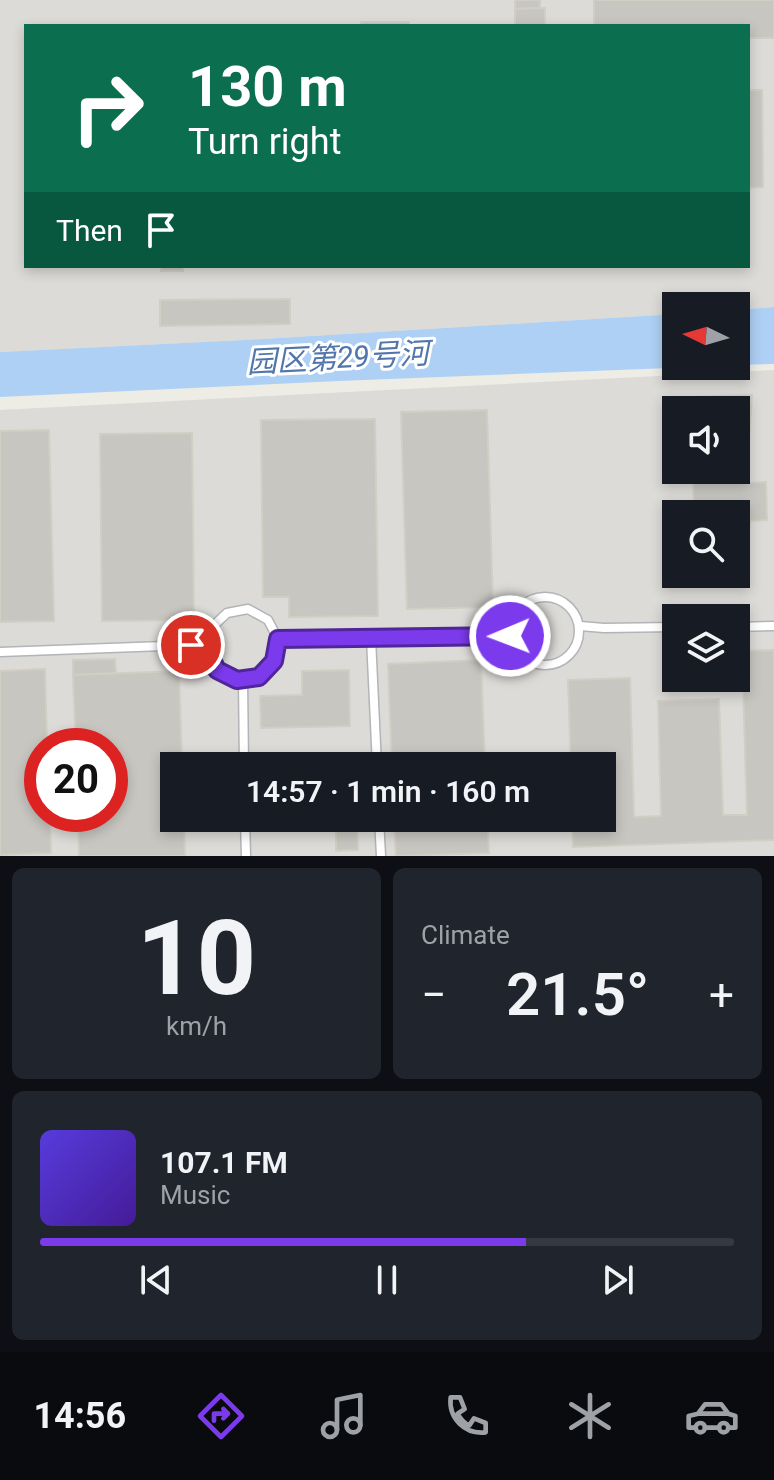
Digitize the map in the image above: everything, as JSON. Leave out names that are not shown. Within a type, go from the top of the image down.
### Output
[{"type":"lane","points":[[551,596],[571,606],[580,626],[577,648],[561,663],[540,666],[520,656],[510,636],[514,615],[530,599],[551,596]]},
{"type":"lane","points":[[248,609],[268,620],[278,639],[274,661],[259,677],[237,680],[217,670],[207,650],[211,628],[227,613],[248,609]]},
{"type":"lane","points":[[580,626],[662,627]]},
{"type":"lane","points":[[750,627],[774,626]]},
{"type":"lane","points":[[278,639],[510,636]]},
{"type":"lane","points":[[371,638],[376,752]]},
{"type":"lane","points":[[0,652],[191,645],[207,650]]},
{"type":"lane","points":[[243,679],[244,752]]},
{"type":"lane","points":[[245,832],[246,856]]},
{"type":"lane","points":[[380,832],[381,856]]},
{"type":"shaded area","points":[[0,0],[774,0],[774,307],[750,309],[750,292],[662,292],[662,315],[0,352]]},
{"type":"shaded area","points":[[774,370],[774,856],[0,856],[0,410],[662,376],[662,380],[750,380],[750,371]]},
{"type":"water","points":[[774,307],[774,364],[750,365],[750,309]]},
{"type":"water","name":"园区第29号河","points":[[662,315],[662,368],[0,397],[0,352]]},
{"type":"building","points":[[515,0],[540,0],[540,8],[515,9]]},
{"type":"building","points":[[594,0],[774,0],[774,38],[750,38],[750,24],[594,24]]},
{"type":"building","points":[[545,8],[545,24],[515,24],[515,9]]},
{"type":"building","points":[[361,22],[409,22],[409,24]]},
{"type":"building","points":[[750,90],[762,90],[763,187],[750,188]]},
{"type":"building","points":[[161,268],[183,268],[183,271],[161,271]]},
{"type":"building","points":[[290,299],[290,324],[160,326],[160,300]]},
{"type":"building","points":[[752,395],[750,424],[750,396],[722,396]]},
{"type":"building","points":[[487,410],[493,607],[407,609],[401,412]]},
{"type":"building","points":[[375,419],[378,616],[289,617],[289,597],[263,597],[261,420]]},
{"type":"building","points":[[49,430],[54,621],[0,622],[0,431]]},
{"type":"building","points":[[192,433],[194,620],[102,621],[100,434]]},
{"type":"building","points":[[766,482],[767,520],[750,521],[750,500],[694,500],[693,484]]},
{"type":"building","points":[[774,650],[774,840],[573,847],[572,832],[616,832],[616,752],[571,752],[568,680],[630,678],[634,817],[661,816],[658,701],[719,699],[723,815],[747,815],[743,692],[750,692],[750,651]]},
{"type":"building","points":[[115,659],[116,673],[73,675],[73,660]]},
{"type":"building","points":[[481,660],[484,752],[391,752],[388,664]]},
{"type":"building","points":[[45,669],[47,728],[24,728],[24,832],[50,832],[51,853],[0,855],[0,671]]},
{"type":"building","points":[[349,670],[350,726],[261,728],[260,696],[302,695],[302,671]]},
{"type":"building","points":[[179,671],[182,752],[160,752],[160,832],[184,832],[185,856],[79,856],[78,832],[128,832],[128,728],[75,728],[73,675]]},
{"type":"building","points":[[336,832],[357,832],[358,850],[336,851]]},
{"type":"building","points":[[395,832],[488,832],[489,853],[396,856]]},
{"type":"route","points":[[191,645],[207,650],[217,670],[237,680],[259,677],[274,661],[278,639],[510,636]]}]
